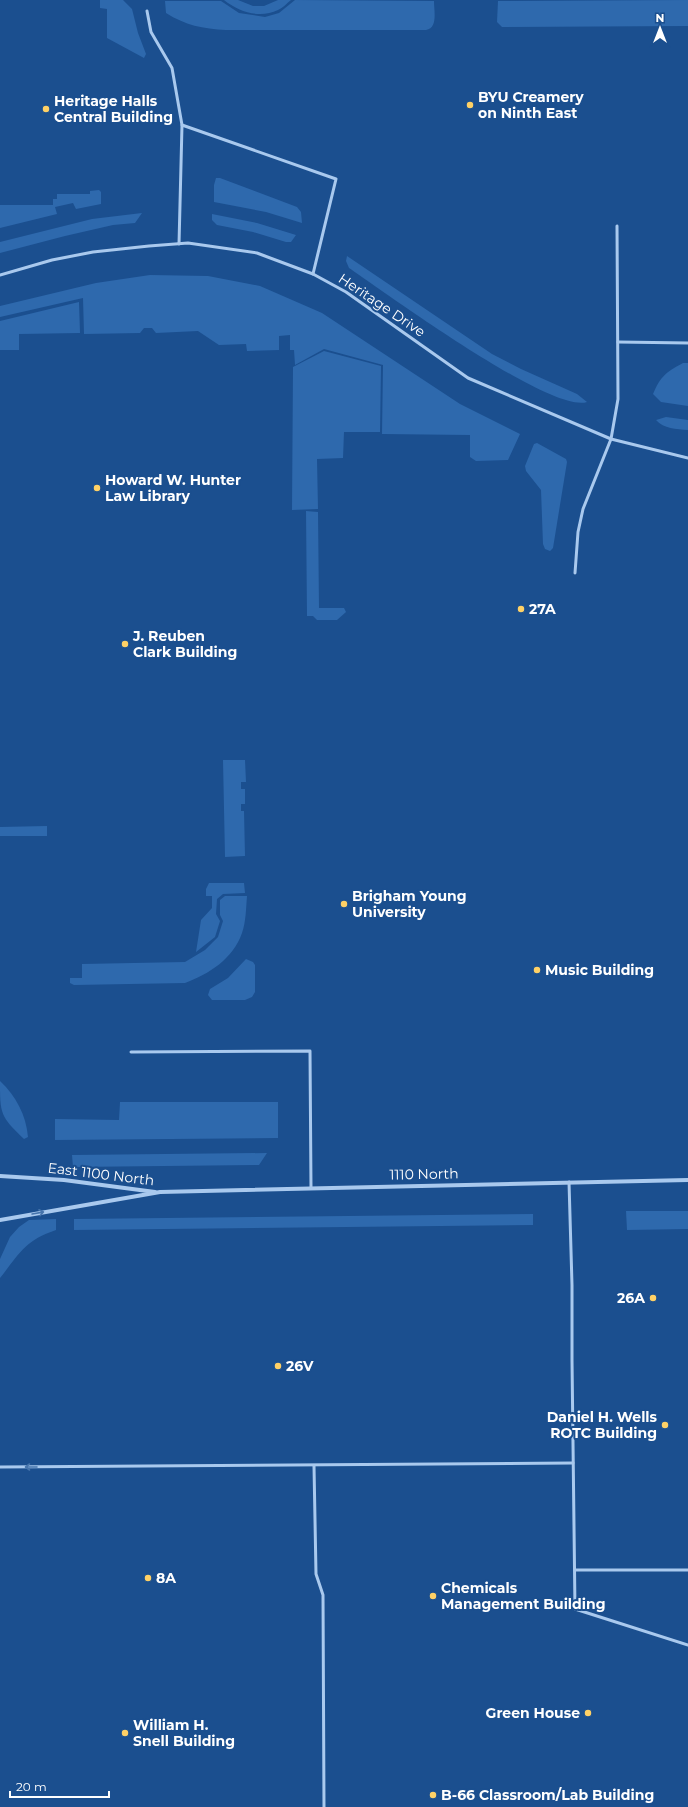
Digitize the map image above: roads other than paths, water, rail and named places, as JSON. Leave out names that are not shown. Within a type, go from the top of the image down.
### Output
[{"type":"street","name":"East 1100 North","points":[[0,1176],[64,1180],[160,1192]]},
{"type":"street","name":"1110 North","points":[[160,1192],[688,1180]]},
{"type":"street","name":"East 1100 North","points":[[0,1220],[160,1192]]},
{"type":"lane","points":[[147,11],[151,32],[172,68],[182,125],[180,244]]},
{"type":"lane","points":[[182,125],[336,179],[313,274]]},
{"type":"lane","points":[[575,572],[578,532],[583,509],[611,439],[618,399],[617,226]]},
{"type":"lane","name":"Heritage Drive","points":[[0,274],[52,260],[93,252],[188,243],[257,253],[313,274],[346,292],[468,378],[611,439],[688,458]]},
{"type":"lane","points":[[618,342],[688,343]]},
{"type":"lane","points":[[131,1052],[310,1051],[311,1188]]},
{"type":"lane","points":[[569,1182],[572,1285],[575,1609],[688,1645]]},
{"type":"lane","points":[[0,1467],[573,1464]]},
{"type":"lane","points":[[314,1466],[316,1574],[323,1595],[324,1807]]},
{"type":"lane","points":[[575,1570],[688,1570]]},
{"type":"place","name":"BYU Creamery on Ninth East","points":[[470,105]]},
{"type":"place","name":"Heritage Halls Central Building","points":[[46,109]]},
{"type":"place","name":"Howard W. Hunter Law Library","points":[[97,488]]},
{"type":"place","name":"27A","points":[[521,609]]},
{"type":"place","name":"J. Reuben Clark Building","points":[[125,644]]},
{"type":"place","name":"Brigham Young University","points":[[344,904]]},
{"type":"place","name":"Music Building","points":[[537,970]]},
{"type":"place","name":"26A","points":[[653,1298]]},
{"type":"place","name":"26V","points":[[278,1366]]},
{"type":"place","name":"Daniel H. Wells ROTC Building","points":[[665,1425]]},
{"type":"place","name":"8A","points":[[148,1578]]},
{"type":"place","name":"Chemicals Management Building","points":[[433,1596]]},
{"type":"place","name":"Green House","points":[[588,1713]]},
{"type":"place","name":"William H. Snell Building","points":[[125,1733]]},
{"type":"place","name":"B-66 Classroom/Lab Building","points":[[433,1795]]}]
